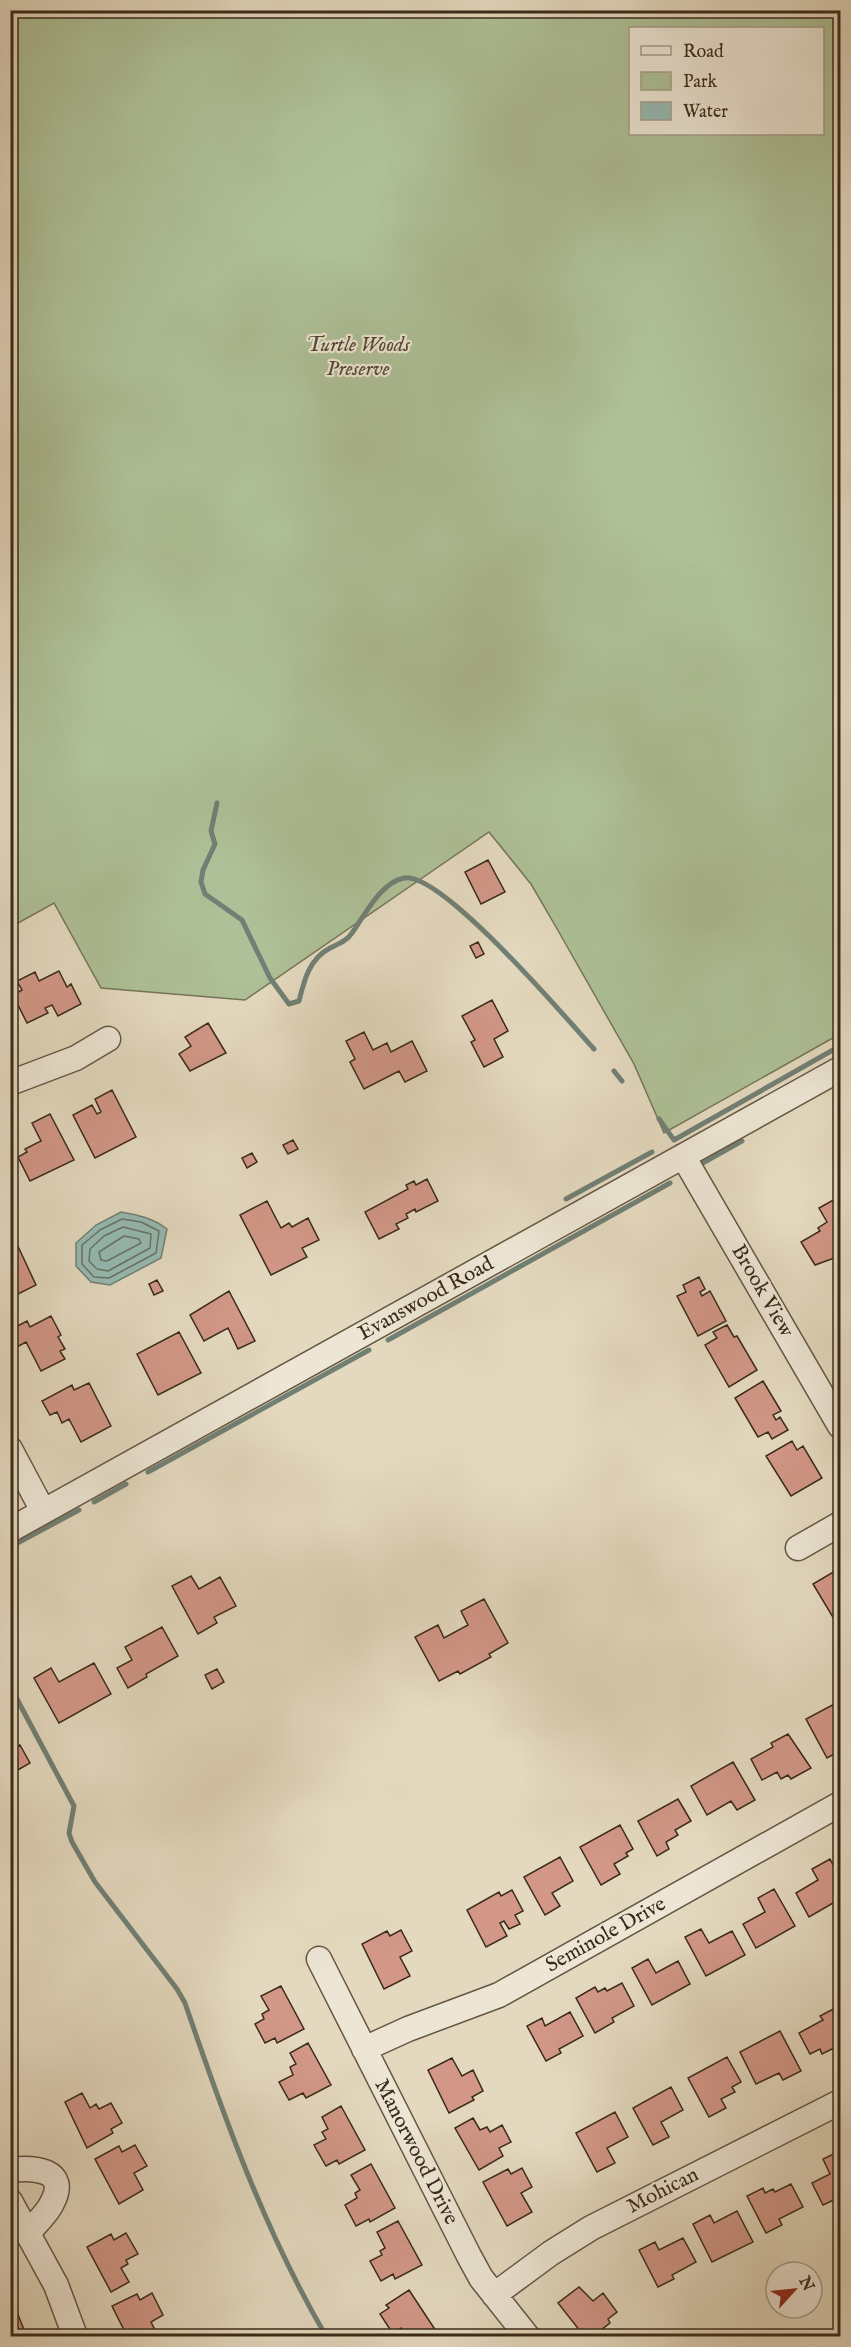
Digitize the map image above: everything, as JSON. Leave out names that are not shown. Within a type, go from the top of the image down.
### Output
[{"type":"street","points":[[10,1083],[76,1058],[108,1039]]},
{"type":"street","name":"Evanswood Road","points":[[10,1530],[840,1069]]},
{"type":"street","name":"Brook View","points":[[683,1156],[840,1426]]},
{"type":"street","points":[[10,1449],[43,1511]]},
{"type":"street","points":[[798,1548],[840,1524]]},
{"type":"street","name":"Seminole Drive","points":[[364,2049],[408,2029],[499,1995],[840,1804]]},
{"type":"street","name":"Manorwood Drive","points":[[319,1959],[469,2256],[527,2337]]},
{"type":"street","name":"Mohican","points":[[495,2295],[552,2253],[591,2228],[840,2102]]},
{"type":"street","points":[[10,2170],[37,2168],[46,2170],[53,2178],[56,2187],[51,2206],[28,2233]]},
{"type":"street","points":[[10,2201],[56,2284],[75,2337]]},
{"type":"green space","name":"Turtle Woods Preserve","points":[[11,10],[840,11],[840,1034],[664,1133],[634,1064],[531,884],[489,832],[245,1000],[101,988],[54,903],[11,927]]},
{"type":"water","points":[[121,1212],[151,1220],[167,1229],[161,1258],[110,1285],[91,1282],[76,1266],[76,1243],[96,1225]]},
{"type":"building","points":[[488,860],[505,892],[481,904],[465,872]]},
{"type":"building","points":[[478,942],[484,954],[476,958],[470,946]]},
{"type":"building","points":[[59,971],[67,987],[71,984],[81,1004],[58,1016],[52,1005],[45,1008],[48,1013],[27,1023],[13,995],[22,990],[17,981],[35,972],[39,981]]},
{"type":"building","points":[[492,1000],[508,1031],[494,1039],[503,1057],[484,1067],[471,1042],[475,1040],[462,1016]]},
{"type":"building","points":[[208,1023],[226,1053],[190,1071],[179,1054],[191,1046],[185,1037]]},
{"type":"building","points":[[364,1032],[373,1050],[387,1043],[391,1052],[412,1041],[427,1071],[405,1082],[399,1071],[364,1089],[350,1062],[355,1059],[346,1041]]},
{"type":"building","points":[[112,1090],[136,1137],[95,1158],[73,1115],[92,1105],[97,1114],[101,1112],[95,1099]]},
{"type":"building","points":[[50,1114],[74,1160],[30,1181],[18,1157],[27,1152],[25,1149],[41,1141],[32,1123]]},
{"type":"building","points":[[293,1140],[298,1149],[288,1154],[283,1145]]},
{"type":"building","points":[[252,1153],[257,1162],[247,1168],[242,1158]]},
{"type":"building","points":[[427,1179],[438,1201],[416,1212],[415,1209],[406,1214],[408,1218],[396,1224],[399,1229],[379,1239],[365,1212],[408,1189],[406,1185],[414,1181],[416,1185]]},
{"type":"building","points":[[835,1199],[840,1208],[840,1256],[815,1265],[801,1242],[820,1231],[818,1228],[827,1222],[819,1208]]},
{"type":"building","points":[[267,1201],[281,1228],[289,1223],[292,1227],[308,1218],[319,1240],[302,1248],[307,1257],[271,1275],[240,1215]]},
{"type":"building","points":[[16,1242],[36,1285],[10,1298],[10,1245]]},
{"type":"building","points":[[699,1277],[705,1289],[700,1292],[702,1296],[710,1291],[726,1321],[698,1336],[677,1296],[686,1292],[683,1285]]},
{"type":"building","points":[[157,1280],[163,1291],[154,1295],[149,1284]]},
{"type":"building","points":[[229,1291],[255,1341],[238,1349],[228,1328],[204,1341],[190,1315]]},
{"type":"building","points":[[51,1316],[61,1335],[58,1337],[65,1349],[60,1351],[65,1359],[41,1371],[26,1342],[13,1349],[10,1330],[27,1321],[30,1327]]},
{"type":"building","points":[[727,1325],[734,1337],[737,1336],[757,1370],[729,1387],[705,1345],[717,1338],[713,1332]]},
{"type":"building","points":[[179,1332],[201,1373],[158,1395],[137,1354]]},
{"type":"building","points":[[763,1381],[781,1411],[773,1415],[776,1420],[780,1417],[788,1430],[772,1439],[768,1432],[758,1437],[735,1398]]},
{"type":"building","points":[[89,1383],[111,1426],[81,1442],[69,1419],[62,1423],[57,1412],[50,1415],[42,1401],[72,1385],[74,1390]]},
{"type":"building","points":[[792,1441],[797,1450],[803,1446],[822,1478],[791,1496],[766,1456]]},
{"type":"building","points":[[840,1568],[840,1615],[834,1619],[813,1584]]},
{"type":"building","points":[[191,1576],[199,1589],[220,1577],[236,1606],[214,1617],[217,1623],[198,1634],[172,1586]]},
{"type":"building","points":[[484,1599],[508,1643],[489,1654],[491,1657],[460,1674],[458,1671],[439,1681],[415,1637],[438,1625],[444,1638],[468,1625],[461,1611]]},
{"type":"building","points":[[162,1627],[178,1656],[146,1674],[147,1677],[128,1688],[117,1668],[132,1660],[125,1647]]},
{"type":"building","points":[[94,1663],[111,1694],[59,1723],[34,1678],[51,1668],[59,1682]]},
{"type":"building","points":[[217,1669],[224,1682],[212,1689],[205,1675]]},
{"type":"building","points":[[840,1701],[840,1732],[836,1734],[840,1742],[840,1751],[827,1758],[806,1719]]},
{"type":"building","points":[[788,1734],[811,1768],[791,1779],[788,1775],[781,1779],[777,1772],[762,1780],[751,1759],[773,1747],[771,1743]]},
{"type":"building","points":[[20,1745],[30,1763],[11,1774],[10,1750]]},
{"type":"building","points":[[733,1762],[755,1800],[737,1810],[731,1801],[707,1815],[691,1786]]},
{"type":"building","points":[[678,1799],[691,1821],[675,1830],[678,1835],[666,1842],[669,1849],[657,1856],[638,1821]]},
{"type":"building","points":[[620,1825],[633,1849],[626,1853],[628,1856],[614,1864],[620,1874],[601,1885],[580,1847]]},
{"type":"building","points":[[560,1857],[573,1881],[552,1893],[560,1906],[545,1915],[524,1877]]},
{"type":"building","points":[[830,1859],[840,1878],[840,1899],[809,1917],[796,1893],[818,1880],[812,1869]]},
{"type":"building","points":[[774,1889],[795,1926],[756,1948],[743,1924],[765,1912],[758,1898]]},
{"type":"building","points":[[512,1890],[523,1911],[515,1915],[520,1924],[509,1929],[504,1921],[500,1923],[507,1936],[486,1947],[467,1910],[499,1892],[501,1896]]},
{"type":"building","points":[[701,1929],[709,1943],[732,1931],[745,1955],[706,1976],[685,1937]]},
{"type":"building","points":[[401,1930],[412,1951],[400,1957],[410,1976],[384,1989],[362,1944],[387,1931],[390,1936]]},
{"type":"building","points":[[648,1959],[656,1973],[678,1961],[690,1984],[652,2005],[632,1968]]},
{"type":"building","points":[[622,1983],[634,2006],[612,2018],[614,2022],[595,2033],[576,1998],[595,1987],[598,1992],[605,1988],[607,1991]]},
{"type":"building","points":[[281,1986],[304,2029],[277,2043],[275,2038],[265,2043],[255,2024],[264,2019],[262,2014],[269,2010],[261,1996]]},
{"type":"building","points":[[837,2007],[840,2013],[840,2051],[836,2047],[822,2054],[820,2049],[810,2054],[799,2033],[823,2020],[820,2016]]},
{"type":"building","points":[[570,2012],[583,2036],[559,2049],[561,2053],[546,2061],[527,2026],[542,2018],[545,2026]]},
{"type":"building","points":[[780,2031],[801,2071],[783,2080],[779,2073],[756,2084],[740,2052]]},
{"type":"building","points":[[308,2043],[331,2085],[306,2098],[303,2093],[289,2100],[279,2082],[293,2075],[290,2067],[296,2064],[290,2053]]},
{"type":"building","points":[[727,2057],[741,2082],[732,2087],[735,2092],[721,2099],[726,2108],[709,2117],[688,2078]]},
{"type":"building","points":[[452,2058],[462,2076],[473,2070],[483,2091],[472,2097],[474,2100],[449,2113],[428,2070]]},
{"type":"building","points":[[671,2087],[683,2110],[661,2122],[669,2137],[653,2145],[633,2108]]},
{"type":"building","points":[[82,2093],[90,2108],[96,2104],[99,2109],[111,2103],[122,2123],[111,2129],[113,2133],[87,2148],[65,2102]]},
{"type":"building","points":[[341,2106],[365,2150],[339,2164],[337,2160],[326,2166],[314,2145],[326,2139],[322,2132],[328,2129],[322,2117]]},
{"type":"building","points":[[615,2112],[628,2137],[607,2148],[615,2163],[597,2172],[576,2133]]},
{"type":"building","points":[[473,2118],[480,2130],[487,2127],[490,2132],[502,2125],[511,2142],[499,2148],[503,2156],[479,2170],[455,2128]]},
{"type":"building","points":[[135,2145],[147,2166],[134,2173],[143,2190],[119,2204],[95,2159],[119,2146],[122,2152]]},
{"type":"building","points":[[840,2151],[840,2197],[823,2205],[812,2183],[830,2174],[823,2159]]},
{"type":"building","points":[[371,2164],[395,2208],[370,2222],[369,2219],[356,2226],[345,2205],[357,2198],[355,2193],[360,2190],[351,2175]]},
{"type":"building","points":[[522,2168],[532,2187],[521,2193],[532,2212],[507,2226],[483,2182],[508,2169],[511,2174]]},
{"type":"building","points":[[791,2184],[803,2207],[779,2219],[782,2225],[766,2233],[747,2196],[763,2188],[765,2193],[773,2189],[775,2192]]},
{"type":"building","points":[[737,2211],[753,2242],[712,2262],[693,2224],[710,2215],[714,2223]]},
{"type":"building","points":[[398,2221],[422,2265],[395,2279],[393,2274],[381,2281],[370,2261],[382,2255],[380,2251],[385,2248],[377,2232]]},
{"type":"building","points":[[126,2233],[138,2254],[126,2260],[128,2264],[121,2268],[129,2282],[111,2292],[87,2247],[111,2234],[114,2240]]},
{"type":"building","points":[[683,2238],[696,2262],[672,2275],[674,2279],[658,2287],[639,2250],[655,2242],[659,2250]]},
{"type":"building","points":[[579,2287],[593,2301],[603,2293],[617,2312],[608,2319],[610,2323],[593,2336],[584,2336],[558,2303]]},
{"type":"building","points":[[409,2290],[436,2331],[427,2336],[407,2336],[401,2328],[393,2334],[380,2314],[389,2308],[386,2305]]},
{"type":"building","points":[[152,2293],[163,2315],[151,2322],[158,2336],[127,2336],[112,2306],[137,2294],[140,2300]]},
{"type":"building","points":[[10,2295],[25,2332],[12,2336],[10,2336]]},
{"type":"waterway","points":[[217,803],[211,831],[215,844],[203,870],[201,882],[205,894],[242,920],[270,978],[289,1004],[299,1001],[305,978],[317,958],[348,938],[380,893],[395,881],[404,878],[422,882],[445,897],[473,921],[531,979],[594,1049]]},
{"type":"waterway","points":[[659,1119],[674,1140],[840,1046]]},
{"type":"waterway","points":[[614,1071],[622,1081]]},
{"type":"waterway","points":[[701,1164],[742,1141]]},
{"type":"waterway","points":[[566,1199],[652,1152]]},
{"type":"waterway","points":[[388,1340],[670,1183]]},
{"type":"waterway","points":[[148,1472],[369,1350]]},
{"type":"waterway","points":[[94,1502],[126,1484]]},
{"type":"waterway","points":[[10,1547],[79,1510]]},
{"type":"waterway","points":[[10,1686],[74,1806],[69,1833],[72,1842],[95,1882],[177,1989],[185,2003],[247,2173],[284,2256],[326,2336]]}]
